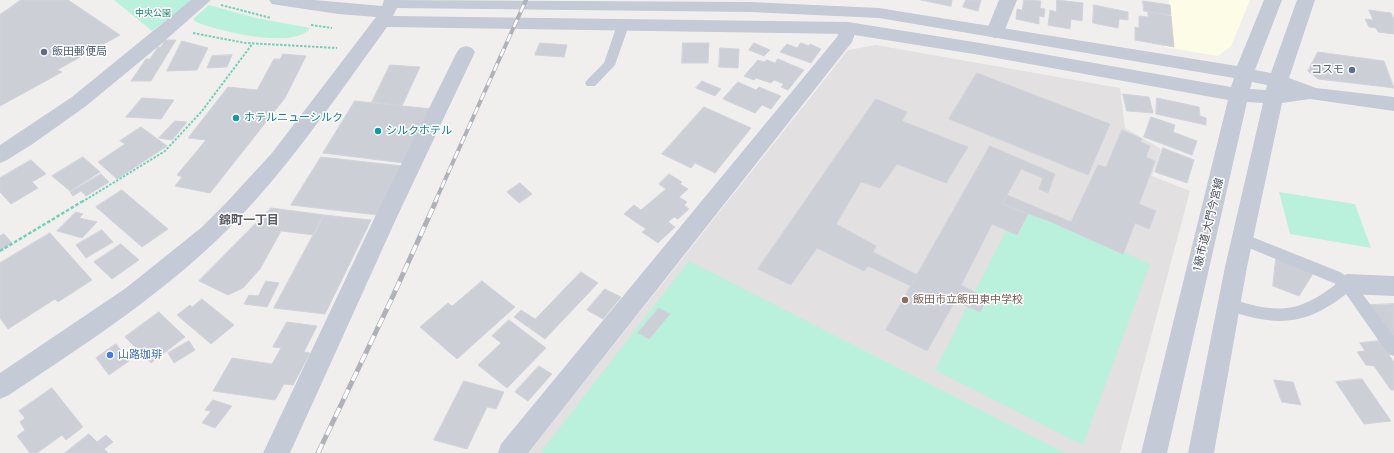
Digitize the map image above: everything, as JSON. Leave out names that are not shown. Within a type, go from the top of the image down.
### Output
[{"type":"street","points":[[278,0],[338,8],[388,9],[419,5],[627,2],[750,3],[883,7],[995,32],[1244,74],[1275,89]]},
{"type":"street","points":[[995,32],[1008,0]]},
{"type":"street","name":"1級市道 大門今宮線","points":[[1154,453],[1244,74],[1255,42],[1273,0]]},
{"type":"street","points":[[1201,453],[1242,239],[1275,89],[1306,0]]},
{"type":"street","points":[[0,154],[25,140],[79,101],[208,2]]},
{"type":"street","points":[[851,32],[860,6]]},
{"type":"street","points":[[511,453],[851,32],[883,7]]},
{"type":"street","points":[[388,9],[405,23],[623,25],[851,32],[980,49],[1240,95],[1275,89],[1394,104]]},
{"type":"street","points":[[0,387],[134,296],[169,269],[210,232],[245,196],[296,136],[388,9]]},
{"type":"street","points":[[276,453],[385,219],[466,52]]},
{"type":"street","points":[[1347,284],[1394,286]]},
{"type":"lane","points":[[591,83],[609,66],[623,25]]},
{"type":"lane","points":[[1242,239],[1335,276],[1347,284],[1394,349]]},
{"type":"lane","points":[[1229,304],[1250,312],[1283,316],[1312,309],[1347,284]]},
{"type":"path","points":[[208,2],[274,18]]},
{"type":"path","points":[[310,25],[333,28]]},
{"type":"path","points":[[187,31],[210,38],[339,48]]},
{"type":"path","points":[[0,251],[165,151],[202,111],[253,42]]},
{"type":"shaded area","points":[[1169,0],[1250,0],[1231,46],[1218,56],[1164,47]]},
{"type":"shaded area","name":"飯田市立飯田東中学校","points":[[876,45],[1120,88],[1125,128],[1161,149],[1152,176],[1190,191],[1120,453],[528,453],[848,50]]},
{"type":"green space","name":"中央公園","points":[[114,0],[192,0],[152,31]]},
{"type":"green space","name":"中央公園","points":[[209,5],[256,18],[310,28],[302,34],[289,38],[256,37],[238,34],[207,26],[196,22],[193,19]]},
{"type":"green space","points":[[1279,192],[1355,204],[1371,248],[1290,234]]},
{"type":"green space","points":[[1019,205],[1150,264],[1083,445],[935,370]]},
{"type":"green space","points":[[689,261],[1065,453],[540,453]]},
{"type":"building","name":"飯田郵便局","points":[[21,0],[68,0],[120,35],[57,70],[62,72],[0,106],[0,15]]},
{"type":"building","points":[[921,0],[952,0],[951,6]]},
{"type":"building","points":[[966,0],[981,0],[978,11],[963,7]]},
{"type":"building","points":[[1024,0],[1041,1],[1040,8],[1045,9],[1044,17],[1039,16],[1039,24],[1016,19],[1017,9],[1022,10]]},
{"type":"building","points":[[1057,0],[1083,3],[1082,21],[1071,19],[1070,29],[1048,25],[1050,10],[1056,12]]},
{"type":"building","points":[[1143,1],[1170,5],[1171,15],[1144,11]]},
{"type":"building","points":[[1094,5],[1128,12],[1128,20],[1119,19],[1118,28],[1093,23]]},
{"type":"building","points":[[1369,10],[1391,13],[1394,19],[1394,34],[1378,32],[1376,28],[1369,27],[1365,19],[1373,20]]},
{"type":"building","points":[[1148,11],[1171,16],[1174,47],[1135,40],[1135,27],[1139,28],[1139,16],[1148,17]]},
{"type":"building","points":[[165,40],[176,40],[151,81],[131,81],[146,59],[150,59]]},
{"type":"building","points":[[182,41],[208,48],[197,70],[167,71]]},
{"type":"building","points":[[540,43],[567,45],[564,57],[535,55]]},
{"type":"building","points":[[683,43],[709,43],[708,63],[682,63]]},
{"type":"building","points":[[754,43],[770,50],[764,56],[749,50]]},
{"type":"building","points":[[801,43],[809,46],[810,44],[821,49],[811,63],[780,52],[787,44],[797,48]]},
{"type":"building","points":[[720,48],[739,49],[738,68],[719,67]]},
{"type":"building","points":[[1318,52],[1384,61],[1394,88],[1318,79],[1308,71]]},
{"type":"building","name":"ホテルニューシルク","points":[[283,54],[306,56],[285,98],[210,193],[175,186],[182,177],[177,175],[206,140],[188,138],[228,87],[257,90],[274,59],[280,59]]},
{"type":"building","points":[[232,55],[227,67],[207,68],[212,56]]},
{"type":"building","points":[[778,59],[804,70],[788,90],[781,87],[784,84],[774,80],[771,83],[756,78],[754,80],[744,76],[758,60],[764,62],[767,60],[775,63]]},
{"type":"building","points":[[390,65],[420,67],[402,106],[372,102]]},
{"type":"building","points":[[977,73],[1110,124],[1088,175],[949,119]]},
{"type":"building","points":[[702,81],[721,89],[715,96],[696,88]]},
{"type":"building","points":[[738,82],[756,90],[759,87],[781,96],[771,109],[762,105],[755,113],[723,99]]},
{"type":"building","points":[[1123,94],[1149,97],[1153,113],[1127,111]]},
{"type":"building","points":[[142,98],[174,100],[161,119],[126,117]]},
{"type":"building","points":[[1157,98],[1199,107],[1200,116],[1206,118],[1206,125],[1156,114]]},
{"type":"building","points":[[876,99],[907,112],[902,121],[968,147],[946,183],[897,164],[880,188],[861,182],[836,224],[876,246],[873,252],[917,275],[911,286],[868,266],[864,271],[817,248],[791,285],[758,269]]},
{"type":"building","name":"シルクホテル","points":[[355,101],[432,109],[404,163],[323,153]]},
{"type":"building","points":[[704,107],[751,128],[715,173],[695,163],[691,168],[662,154]]},
{"type":"building","points":[[1151,117],[1175,125],[1173,132],[1197,141],[1192,155],[1144,137]]},
{"type":"building","points":[[175,121],[187,122],[172,140],[159,138]]},
{"type":"building","points":[[141,127],[167,146],[117,179],[98,162],[125,144],[120,141]]},
{"type":"building","points":[[1122,130],[1142,139],[1140,142],[1150,146],[1146,157],[1155,161],[1139,204],[1156,211],[1149,229],[1135,223],[1123,254],[1049,221],[1002,204],[1007,195],[1071,222],[1098,165],[1106,167]]},
{"type":"building","points":[[990,146],[1055,174],[1048,193],[1039,189],[1043,178],[1021,169],[1002,204],[1028,214],[1017,235],[992,224],[961,285],[987,299],[980,312],[955,301],[927,351],[886,330]]},
{"type":"building","points":[[1163,148],[1194,160],[1187,183],[1155,172]]},
{"type":"building","points":[[83,157],[100,172],[70,191],[52,176]]},
{"type":"building","points":[[321,157],[402,166],[377,215],[291,205]]},
{"type":"building","points":[[31,160],[46,174],[32,182],[38,188],[11,204],[0,192],[0,178]]},
{"type":"building","points":[[101,174],[109,182],[86,196],[81,191],[73,196],[70,192]]},
{"type":"building","points":[[669,174],[682,182],[680,184],[688,189],[679,197],[687,202],[684,205],[689,209],[678,219],[674,217],[668,222],[675,227],[658,243],[642,232],[646,229],[624,214],[634,205],[641,210],[666,189],[659,184]]},
{"type":"building","points":[[520,183],[532,194],[519,203],[507,192]]},
{"type":"building","points":[[122,190],[168,229],[142,247],[96,207]]},
{"type":"building","points":[[271,208],[324,215],[314,235],[281,231],[260,269],[243,288],[228,295],[199,281]]},
{"type":"building","points":[[76,212],[83,214],[79,218],[97,222],[82,238],[57,231]]},
{"type":"building","points":[[324,215],[371,220],[325,314],[274,308]]},
{"type":"building","points":[[102,230],[113,242],[86,258],[76,245]]},
{"type":"building","points":[[50,233],[92,280],[58,302],[55,299],[8,329],[0,318],[0,263]]},
{"type":"building","points":[[4,234],[12,243],[0,251],[0,236]]},
{"type":"building","points":[[121,244],[139,260],[112,279],[94,262]]},
{"type":"building","points":[[1276,259],[1314,272],[1299,296],[1273,286]]},
{"type":"building","points":[[581,272],[598,283],[545,339],[514,317],[521,310],[535,319]]},
{"type":"building","points":[[266,281],[279,283],[267,307],[244,304],[249,295],[258,296]]},
{"type":"building","points":[[482,281],[515,307],[457,359],[420,327],[448,303],[452,306]]},
{"type":"building","points":[[605,289],[621,297],[603,319],[587,310]]},
{"type":"building","points":[[202,299],[234,325],[211,344],[177,315],[190,305],[192,307]]},
{"type":"building","points":[[1394,304],[1394,340],[1370,305]]},
{"type":"building","points":[[659,308],[670,314],[649,339],[638,333]]},
{"type":"building","points":[[159,312],[185,337],[151,363],[125,337]]},
{"type":"building","points":[[509,320],[546,348],[507,388],[478,365],[501,343],[492,336]]},
{"type":"building","points":[[287,322],[317,326],[304,352],[310,353],[293,385],[284,384],[275,400],[213,391],[232,358],[272,364],[281,348],[273,347]]},
{"type":"building","points":[[189,341],[195,350],[174,363],[168,353]]},
{"type":"building","points":[[1379,341],[1394,362],[1394,390],[1391,390],[1374,366],[1366,365],[1357,352],[1365,351],[1360,343]]},
{"type":"building","points":[[116,344],[129,361],[109,375],[96,358]]},
{"type":"building","points":[[539,366],[552,374],[528,401],[515,392]]},
{"type":"building","points":[[1362,379],[1391,421],[1364,424],[1336,382]]},
{"type":"building","points":[[1274,380],[1293,382],[1301,405],[1282,402]]},
{"type":"building","points":[[464,381],[504,392],[496,409],[487,407],[467,449],[434,440]]},
{"type":"building","points":[[52,388],[83,427],[66,440],[62,435],[37,453],[30,453],[17,436],[25,430],[20,422],[25,418],[19,411]]},
{"type":"building","points":[[213,400],[232,406],[215,428],[202,423],[211,411],[205,410]]},
{"type":"building","points":[[89,434],[97,442],[106,435],[113,442],[104,449],[108,453],[65,453]]},
{"type":"railway","points":[[435,202],[526,0]]},
{"type":"railway","points":[[318,453],[393,296],[436,201]]},
{"type":"place","name":"飯田郵便局","points":[[44,52]]},
{"type":"place","name":"コスモ","points":[[1352,70]]},
{"type":"place","name":"ホテルニューシルク","points":[[236,118]]},
{"type":"place","name":"シルクホテル","points":[[378,131]]},
{"type":"place","name":"飯田市立飯田東中学校","points":[[905,300]]},
{"type":"place","name":"山路珈琲","points":[[110,355]]},
{"type":"district","name":"錦町一丁目","points":[[249,221]]}]
